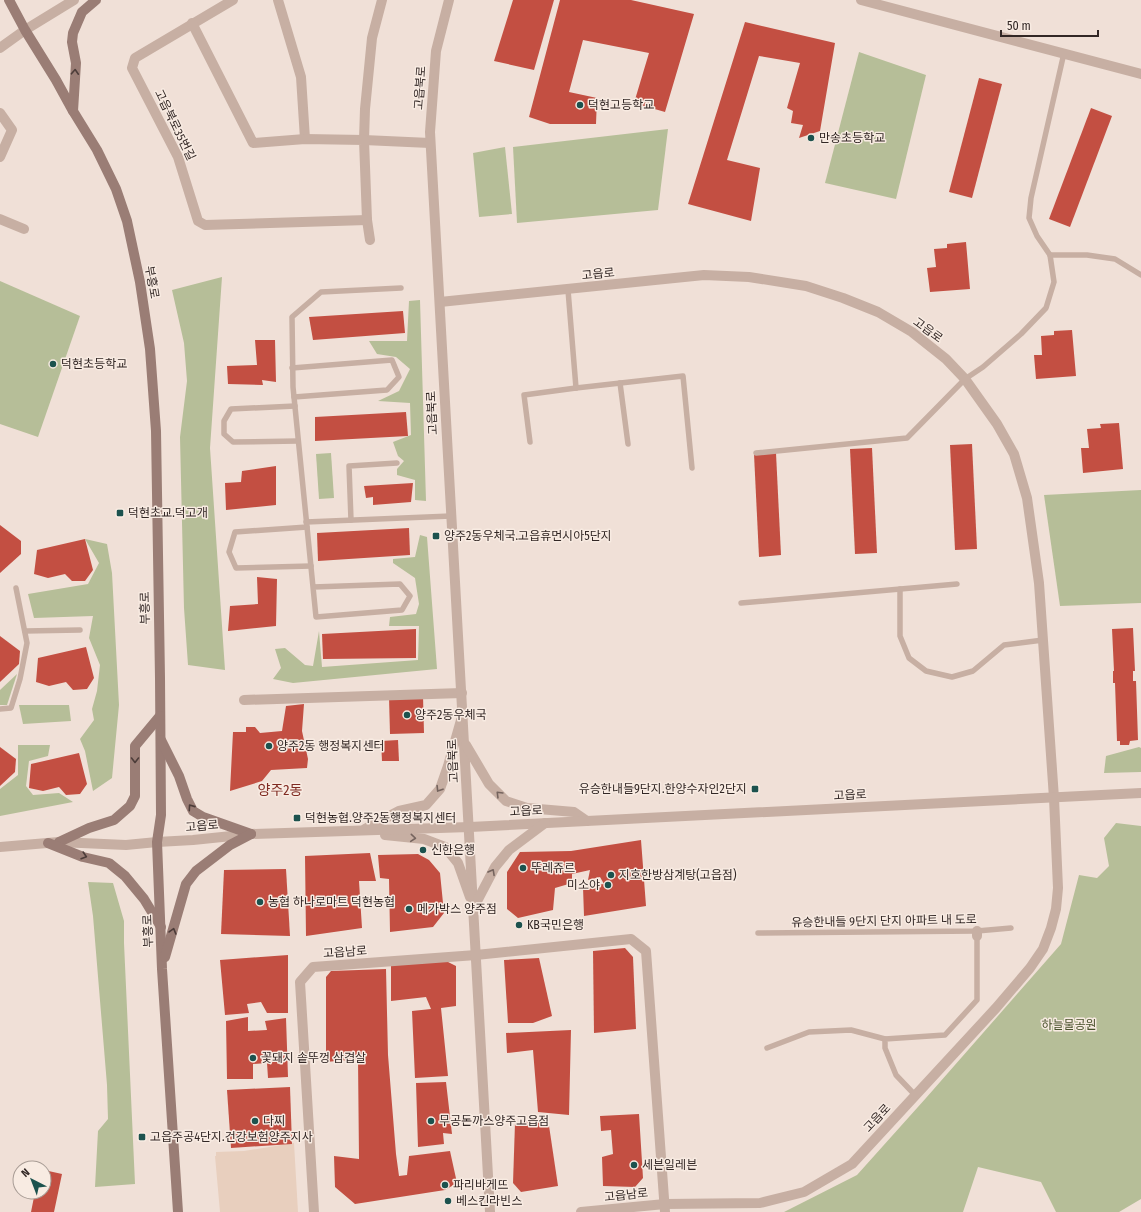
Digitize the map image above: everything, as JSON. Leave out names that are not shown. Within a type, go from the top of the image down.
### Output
[{"type":"main road","name":"부흥로","points":[[9,0],[25,30],[97,150],[116,189],[127,221],[139,276],[150,349],[156,431],[161,815],[157,842],[162,969],[178,1212]]},
{"type":"main road","points":[[73,111],[76,63],[72,42],[73,33],[82,12],[96,0]]},
{"type":"main road","points":[[59,842],[89,828],[114,820],[130,806],[135,796],[135,746],[160,716]]},
{"type":"main road","points":[[160,738],[179,776],[193,811],[203,817],[251,834]]},
{"type":"main road","points":[[162,969],[186,884],[196,871],[230,845],[251,834]]},
{"type":"main road","points":[[48,843],[83,857],[109,863],[125,876],[144,899],[161,928]]},
{"type":"street","points":[[0,48],[25,30],[74,0]]},
{"type":"street","name":"고읍북로35번길","points":[[233,0],[135,58],[132,68],[178,157],[198,221],[205,225],[367,220]]},
{"type":"street","points":[[278,0],[301,77],[305,139]]},
{"type":"street","points":[[370,240],[367,220],[364,140],[365,109],[372,38],[382,0]]},
{"type":"street","name":"고읍북로","points":[[449,0],[436,50],[430,143],[470,827]]},
{"type":"street","points":[[862,0],[1141,74]]},
{"type":"street","points":[[192,23],[253,143],[305,139],[430,143]]},
{"type":"street","points":[[0,113],[12,130],[0,157]]},
{"type":"street","points":[[0,219],[24,229]]},
{"type":"street","name":"고읍로","points":[[440,302],[704,275],[749,276],[806,286],[842,298],[878,312],[912,332],[946,359],[965,379],[997,424],[1014,454],[1027,498],[1039,583],[1054,798],[1058,888],[1056,909],[1043,949],[1030,968],[996,1008],[852,1164],[804,1192],[760,1203],[665,1208]]},
{"type":"street","points":[[244,700],[462,693]]},
{"type":"street","points":[[362,830],[399,811],[426,805],[440,789],[463,712]]},
{"type":"street","points":[[465,742],[489,784],[506,801],[527,808],[574,812],[587,821]]},
{"type":"street","name":"고읍로","points":[[0,847],[59,842],[126,845],[251,834],[470,827],[1141,793]]},
{"type":"street","points":[[474,906],[495,867],[509,850],[546,823]]},
{"type":"street","points":[[470,827],[490,1212]]},
{"type":"street","points":[[347,831],[424,839],[446,847],[458,863],[474,906]]},
{"type":"street","name":"고읍남로","points":[[314,1212],[300,982],[313,967],[476,955],[631,939],[646,951],[665,1208],[582,1212]]},
{"type":"lane","points":[[756,453],[907,438],[965,379],[1016,339],[1046,308],[1054,282],[1050,255],[1037,236],[1029,218],[1030,198],[1064,53]]},
{"type":"lane","points":[[1050,255],[1087,255],[1115,259],[1141,275]]},
{"type":"lane","points":[[313,587],[400,584],[410,596],[402,610],[316,617],[294,406],[292,317],[321,292],[401,288]]},
{"type":"lane","points":[[568,290],[576,388]]},
{"type":"lane","points":[[292,368],[392,360],[399,377],[387,390],[294,397]]},
{"type":"lane","points":[[530,442],[524,395],[683,376],[692,468]]},
{"type":"lane","points":[[620,383],[628,444]]},
{"type":"lane","points":[[294,406],[231,409],[224,421],[224,434],[233,442],[298,440]]},
{"type":"lane","points":[[351,520],[349,466],[397,463]]},
{"type":"lane","points":[[310,566],[236,568],[229,552],[235,532],[351,520],[451,516]]},
{"type":"lane","points":[[741,603],[957,584]]},
{"type":"lane","points":[[0,709],[12,708],[20,679],[27,643],[16,588]]},
{"type":"lane","points":[[900,589],[900,636],[909,658],[926,671],[952,677],[973,671],[1004,645],[1043,640]]},
{"type":"lane","points":[[25,631],[80,630]]},
{"type":"lane","name":"유승한내들 9단지 단지 아파트 내 도로","points":[[758,933],[977,934],[1011,928]]},
{"type":"lane","name":"유승한내들 9단지 단지 아파트 내 도로","points":[[767,1048],[809,1032],[851,1030],[885,1039],[945,1035],[977,1000],[977,934]]},
{"type":"lane","points":[[885,1039],[885,1048],[896,1075],[915,1095]]},
{"type":"green space","points":[[859,52],[926,75],[896,199],[825,183]]},
{"type":"green space","points":[[668,129],[658,210],[517,223],[513,147]]},
{"type":"green space","points":[[505,147],[512,214],[479,217],[473,153]]},
{"type":"green space","points":[[222,277],[210,448],[225,670],[188,665],[184,608],[180,437],[187,381],[184,343],[172,290]]},
{"type":"green space","points":[[0,281],[80,316],[38,437],[0,424]]},
{"type":"green space","points":[[420,300],[426,501],[415,500],[415,480],[397,475],[397,469],[404,461],[398,456],[393,442],[411,435],[410,403],[378,401],[399,391],[410,369],[396,357],[377,354],[369,341],[407,341],[409,301]]},
{"type":"green space","points":[[331,453],[334,498],[319,499],[316,454]]},
{"type":"green space","points":[[1141,490],[1141,603],[1060,606],[1044,495]]},
{"type":"green space","points":[[420,535],[427,537],[437,669],[293,683],[273,679],[281,668],[275,649],[285,648],[305,665],[313,666],[319,631],[322,667],[418,660],[419,626],[389,626],[390,617],[416,614],[419,604],[415,578],[393,563],[393,559],[415,557]]},
{"type":"green space","points":[[85,539],[107,544],[112,573],[119,705],[112,778],[93,791],[85,751],[80,739],[94,720],[92,709],[97,691],[100,665],[89,638],[93,616],[34,618],[28,594],[88,584],[99,563]]},
{"type":"green space","points":[[17,674],[7,705],[0,705],[0,690]]},
{"type":"green space","points":[[19,705],[69,705],[71,721],[23,724]]},
{"type":"green space","points":[[18,745],[50,745],[48,756],[29,761],[26,786],[33,795],[59,793],[73,802],[0,816],[0,789],[18,775]]},
{"type":"green space","points":[[1139,747],[1141,748],[1141,772],[1104,773],[1106,756]]},
{"type":"green space","name":"하늘물공원","points":[[1116,823],[1141,826],[1141,1199],[1119,1212],[1056,1212],[1041,1182],[978,1167],[963,1212],[784,1212],[857,1175],[1061,944],[1079,875],[1097,878],[1109,866],[1104,838]]},
{"type":"green space","points":[[88,882],[113,883],[124,921],[135,1184],[95,1187],[98,1131],[108,1119],[107,1085],[93,916]]},
{"type":"shaded area","points":[[294,1143],[298,1212],[220,1212],[215,1156],[216,1152],[244,1151]]},
{"type":"building","points":[[513,0],[554,0],[534,70],[494,61]]},
{"type":"building","points":[[560,0],[631,0],[694,14],[665,112],[634,103],[649,53],[583,40],[569,92],[597,98],[596,124],[550,124],[529,117]]},
{"type":"building","points":[[745,22],[835,43],[820,131],[799,138],[803,125],[791,123],[793,111],[787,108],[800,63],[759,56],[727,160],[760,168],[751,221],[688,204]]},
{"type":"building","points":[[979,78],[1002,84],[972,198],[949,192]]},
{"type":"building","points":[[1091,108],[1112,116],[1070,227],[1049,219]]},
{"type":"building","points":[[966,242],[970,289],[930,292],[927,268],[936,267],[934,249],[947,248],[947,244]]},
{"type":"building","points":[[403,311],[405,333],[313,340],[309,317]]},
{"type":"building","points":[[1072,330],[1076,376],[1036,379],[1034,355],[1042,355],[1041,336],[1054,335],[1054,331]]},
{"type":"building","points":[[255,340],[275,340],[276,382],[262,380],[263,385],[228,384],[227,366],[257,365]]},
{"type":"building","points":[[406,412],[408,436],[315,441],[315,417]]},
{"type":"building","points":[[1119,423],[1123,469],[1083,473],[1081,448],[1089,448],[1087,429],[1101,428],[1100,424]]},
{"type":"building","points":[[972,444],[977,549],[955,550],[950,445]]},
{"type":"building","points":[[872,448],[877,553],[855,554],[850,449]]},
{"type":"building","points":[[776,453],[781,555],[759,557],[754,454]]},
{"type":"building","points":[[276,466],[276,505],[226,510],[225,483],[241,482],[242,471]]},
{"type":"building","points":[[413,483],[411,502],[373,505],[373,497],[366,498],[364,486]]},
{"type":"building","points":[[0,525],[21,541],[21,554],[0,573]]},
{"type":"building","points":[[409,528],[410,555],[318,561],[317,533]]},
{"type":"building","points":[[85,539],[93,570],[85,581],[72,581],[65,574],[48,578],[34,574],[37,550]]},
{"type":"building","points":[[257,577],[277,579],[276,626],[228,631],[230,606],[258,604]]},
{"type":"building","points":[[1133,628],[1135,671],[1133,671],[1133,681],[1136,681],[1138,740],[1130,741],[1129,745],[1120,745],[1120,741],[1117,741],[1115,683],[1113,683],[1114,671],[1112,629]]},
{"type":"building","points":[[416,629],[416,658],[323,659],[322,634]]},
{"type":"building","points":[[0,636],[20,651],[19,664],[0,682]]},
{"type":"building","points":[[86,647],[94,678],[87,689],[73,690],[66,682],[49,686],[36,682],[38,658]]},
{"type":"building","name":"양주2동우체국","points":[[423,696],[424,733],[390,734],[389,697]]},
{"type":"building","name":"양주2동 행정복지센터","points":[[304,704],[302,731],[308,759],[307,768],[271,770],[262,781],[230,791],[233,732],[246,732],[246,727],[255,727],[260,733],[282,731],[286,706]]},
{"type":"building","points":[[398,740],[399,761],[382,761],[381,741]]},
{"type":"building","points":[[0,747],[16,759],[15,772],[0,786]]},
{"type":"building","points":[[79,753],[87,784],[80,794],[66,795],[59,787],[43,791],[29,788],[31,764]]},
{"type":"building","points":[[641,840],[646,906],[584,916],[583,887],[604,884],[600,877],[588,880],[590,870],[572,874],[572,883],[555,888],[553,910],[518,918],[507,909],[507,872],[520,852],[571,851]]},
{"type":"building","points":[[370,853],[376,881],[359,881],[362,928],[306,936],[305,856]]},
{"type":"building","points":[[418,854],[429,860],[440,873],[444,913],[433,927],[390,932],[389,879],[380,878],[378,855]]},
{"type":"building","points":[[286,869],[290,936],[221,934],[224,870]]},
{"type":"building","points":[[625,948],[633,957],[636,1029],[594,1033],[593,951]]},
{"type":"building","points":[[288,955],[288,1013],[267,1013],[261,1002],[247,1004],[249,1013],[225,1015],[220,960]]},
{"type":"building","points":[[539,958],[552,1016],[533,1023],[508,1023],[504,960]]},
{"type":"building","points":[[446,961],[456,966],[456,1006],[441,1008],[448,1076],[415,1078],[412,1011],[431,1009],[426,997],[391,1001],[391,965]]},
{"type":"building","points":[[386,969],[388,1055],[399,1176],[407,1175],[409,1156],[450,1151],[457,1183],[445,1190],[355,1204],[335,1187],[334,1156],[359,1159],[358,1059],[326,1062],[326,977],[331,971]]},
{"type":"building","points":[[248,1017],[248,1031],[267,1030],[265,1021],[286,1018],[288,1077],[268,1078],[267,1063],[253,1064],[253,1079],[227,1079],[226,1021]]},
{"type":"building","points":[[571,1030],[569,1115],[538,1112],[533,1050],[507,1053],[506,1033]]},
{"type":"building","points":[[446,1082],[452,1134],[443,1133],[444,1144],[418,1147],[416,1083]]},
{"type":"building","points":[[290,1087],[292,1144],[231,1148],[227,1090]]},
{"type":"building","points":[[639,1114],[643,1178],[635,1187],[603,1186],[602,1157],[613,1154],[611,1130],[601,1131],[600,1116]]},
{"type":"building","points":[[548,1119],[558,1186],[521,1192],[513,1183],[515,1123]]},
{"type":"building","points":[[52,1172],[62,1174],[54,1212],[31,1212],[33,1200],[52,1200]]},
{"type":"place","name":"덕현고등학교","points":[[580,105]]},
{"type":"place","name":"만송초등학교","points":[[811,138]]},
{"type":"place","name":"덕현초등학교","points":[[53,364]]},
{"type":"place","name":"덕현초교.덕고개","points":[[120,513]]},
{"type":"place","name":"양주2동우체국.고읍휴먼시아5단지","points":[[436,536]]},
{"type":"place","name":"양주2동우체국","points":[[407,715]]},
{"type":"place","name":"양주2동 행정복지센터","points":[[269,746]]},
{"type":"place","name":"유승한내들9단지.한양수자인2단지","points":[[755,789]]},
{"type":"place","name":"덕현농협.양주2동행정복지센터","points":[[297,818]]},
{"type":"place","name":"신한은행","points":[[423,850]]},
{"type":"place","name":"뚜레쥬르","points":[[523,868]]},
{"type":"place","name":"지호한방삼계탕(고읍점)","points":[[611,875]]},
{"type":"place","name":"미소야","points":[[608,885]]},
{"type":"place","name":"농협 하나로마트 덕현농협","points":[[260,902]]},
{"type":"place","name":"메가박스 양주점","points":[[409,909]]},
{"type":"place","name":"KB국민은행","points":[[519,925]]},
{"type":"place","name":"꽃돼지 솥뚜껑 삼겹살","points":[[253,1058]]},
{"type":"place","name":"다찌","points":[[255,1121]]},
{"type":"place","name":"무공돈까스양주고읍점","points":[[431,1121]]},
{"type":"place","name":"고읍주공4단지.건강보험양주지사","points":[[142,1137]]},
{"type":"place","name":"세븐일레븐","points":[[634,1165]]},
{"type":"place","name":"파리바게뜨","points":[[445,1185]]},
{"type":"place","name":"베스킨라빈스","points":[[448,1201]]},
{"type":"district","name":"양주2동","points":[[280,790]]}]
